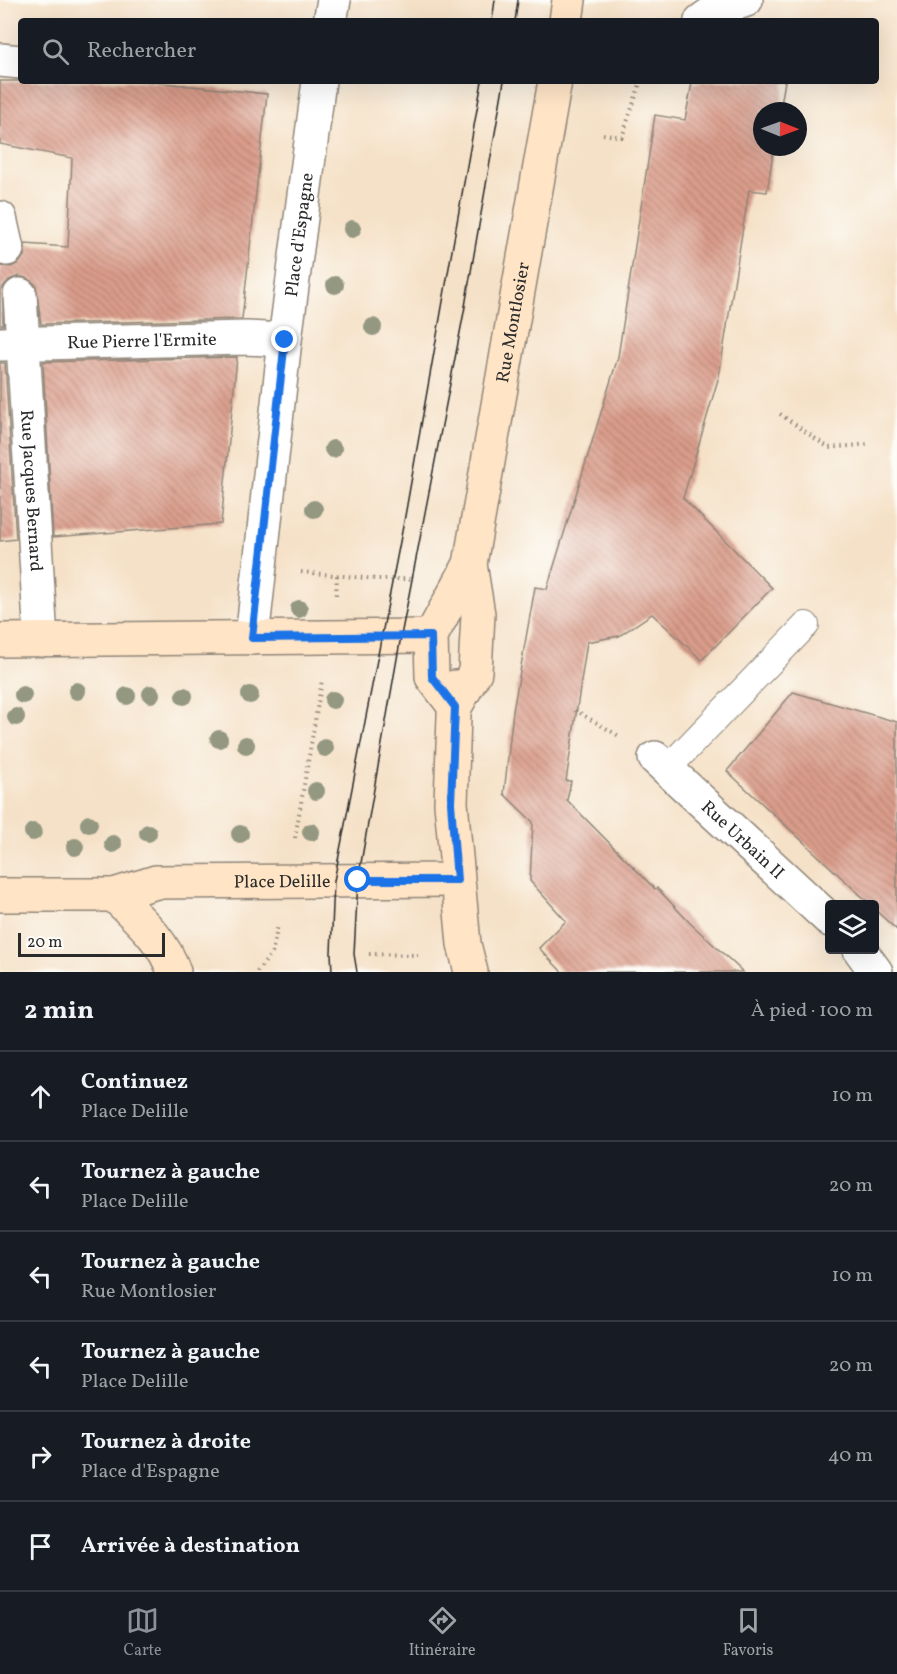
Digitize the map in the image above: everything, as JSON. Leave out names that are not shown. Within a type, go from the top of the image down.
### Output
[{"type":"main road","points":[[566,18],[569,0]]},
{"type":"main road","name":"Rue Montlosier","points":[[455,707],[475,672],[477,614],[470,564],[554,84]]},
{"type":"main road","name":"Rue Montlosier","points":[[431,636],[470,564]]},
{"type":"main road","points":[[0,640],[431,636],[455,667],[451,803],[464,944],[471,972]]},
{"type":"main road","name":"Place Delille","points":[[0,895],[114,895],[156,882],[457,880]]},
{"type":"main road","points":[[114,895],[152,932],[167,952],[174,972]]},
{"type":"street","points":[[331,18],[334,0]]},
{"type":"street","points":[[704,18],[715,11],[746,0]]},
{"type":"street","points":[[0,60],[18,62]]},
{"type":"street","name":"Place d'Espagne","points":[[252,638],[285,340],[319,84]]},
{"type":"street","name":"Rue Jacques Bernard","points":[[20,295],[12,343],[28,464],[41,640]]},
{"type":"street","name":"Rue Pierre l'Ermite","points":[[12,343],[246,338],[285,340]]},
{"type":"street","name":"Rue Urbain II","points":[[661,763],[825,915]]},
{"type":"street","points":[[863,954],[876,972]]},
{"type":"lane","points":[[661,763],[806,625]]},
{"type":"path","points":[[603,134],[622,137],[640,84]]},
{"type":"path","points":[[780,414],[829,448],[869,444]]},
{"type":"path","points":[[337,590],[337,574],[376,579]]},
{"type":"path","points":[[294,843],[321,685]]},
{"type":"path","points":[[575,710],[661,763]]},
{"type":"path","points":[[257,972],[272,953],[279,918]]},
{"type":"path","points":[[369,954],[418,955]]},
{"type":"building","points":[[0,81],[18,81],[18,84],[172,84],[267,94],[242,319],[41,324],[36,285],[29,279],[19,276],[9,280],[3,287],[3,325],[0,325],[0,266],[11,267],[19,263],[25,254],[25,244],[68,247],[72,158],[0,144]]},
{"type":"building","points":[[692,84],[784,84],[782,102],[753,102],[753,156],[773,156],[767,192],[749,190],[719,376],[683,498],[772,588],[702,660],[652,614],[619,636],[587,642],[566,781],[571,781],[567,800],[655,889],[657,888],[690,923],[743,972],[562,972],[539,948],[566,921],[530,881],[533,822],[504,794],[513,711],[535,587],[547,589],[618,357],[655,115],[685,120]]},
{"type":"building","points":[[237,357],[221,524],[53,537],[43,362]]},
{"type":"building","points":[[0,363],[5,363],[16,539],[0,541]]},
{"type":"building","points":[[793,692],[897,722],[897,930],[879,914],[879,900],[866,900],[727,771]]},
{"type":"tram line","points":[[492,18],[495,0]]},
{"type":"tram line","points":[[515,18],[518,0]]},
{"type":"tram line","points":[[332,972],[334,881],[405,516],[481,84]]},
{"type":"tram line","points":[[357,972],[354,954],[358,880],[401,636],[464,312],[503,84]]},
{"type":"route","points":[[285,340],[252,638],[431,636],[432,677],[455,707],[451,803],[457,880],[358,880]]}]
